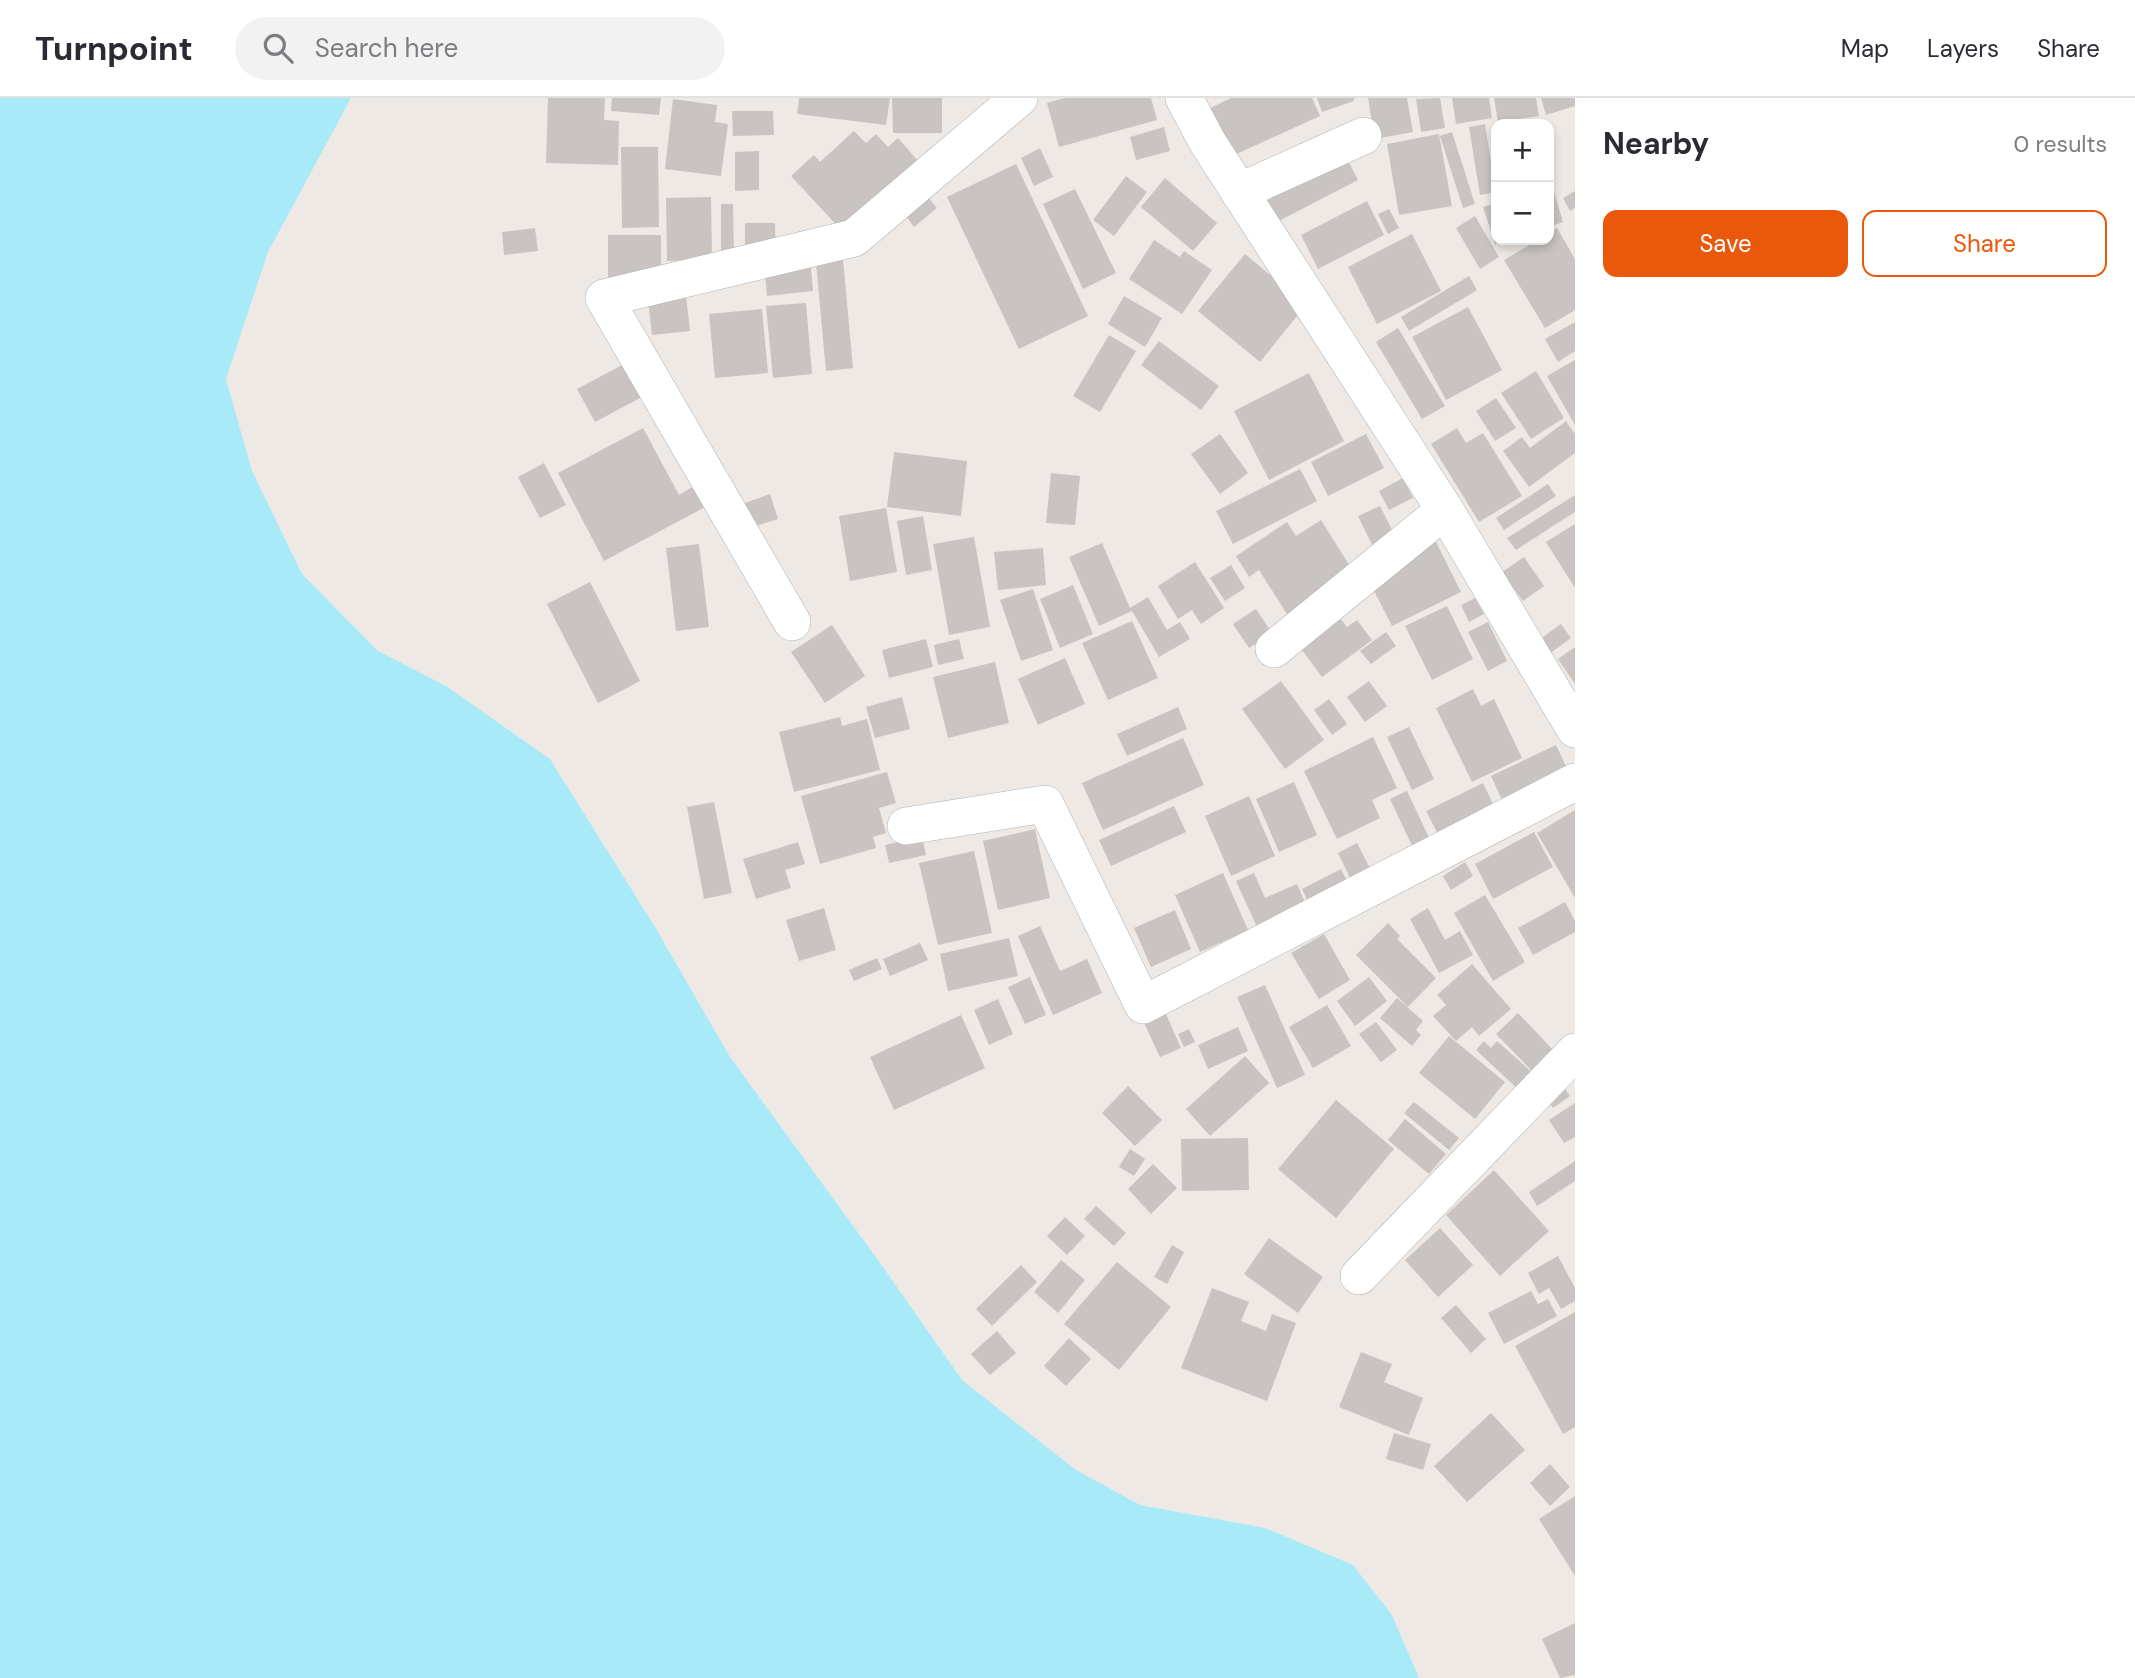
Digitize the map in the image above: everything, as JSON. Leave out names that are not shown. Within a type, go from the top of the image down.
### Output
[{"type":"street","points":[[792,622],[604,298],[854,238],[1019,98]]},
{"type":"street","points":[[1184,98],[1239,192],[1445,510],[1575,729]]},
{"type":"street","points":[[1239,192],[1363,136]]},
{"type":"street","points":[[1274,649],[1445,510]]},
{"type":"street","points":[[906,826],[1045,804],[1143,1005],[1575,782]]},
{"type":"street","points":[[1359,1276],[1575,1052]]},
{"type":"water","points":[[0,98],[351,98],[268,252],[226,379],[252,471],[302,574],[378,651],[446,686],[550,759],[655,927],[730,1057],[962,1380],[1076,1470],[1140,1505],[1265,1528],[1353,1565],[1392,1615],[1419,1678],[0,1678]]},
{"type":"building","points":[[548,98],[605,98],[604,120],[619,121],[618,165],[546,163]]},
{"type":"building","points":[[612,98],[661,98],[659,115],[611,111]]},
{"type":"building","points":[[799,98],[890,98],[886,125],[797,114]]},
{"type":"building","points":[[892,98],[942,98],[942,133],[893,133]]},
{"type":"building","points":[[1065,98],[1151,98],[1157,120],[1059,147],[1047,103]]},
{"type":"building","points":[[1231,98],[1312,98],[1320,116],[1230,157],[1208,109]]},
{"type":"building","points":[[1317,98],[1354,98],[1354,101],[1322,112]]},
{"type":"building","points":[[1368,98],[1407,98],[1413,132],[1375,139]]},
{"type":"building","points":[[1440,98],[1445,128],[1421,132],[1416,99]]},
{"type":"building","points":[[1452,98],[1489,98],[1492,118],[1456,124]]},
{"type":"building","points":[[1494,98],[1536,98],[1539,116],[1498,119]]},
{"type":"building","points":[[1541,98],[1575,98],[1575,106],[1546,115]]},
{"type":"building","points":[[673,99],[717,105],[715,122],[728,124],[721,176],[665,169]]},
{"type":"building","points":[[732,111],[773,111],[774,135],[733,136]]},
{"type":"building","points":[[1485,124],[1491,161],[1491,193],[1480,195],[1469,127]]},
{"type":"building","points":[[1164,127],[1170,151],[1136,160],[1130,137]]},
{"type":"building","points":[[854,131],[866,143],[876,134],[888,147],[898,138],[919,162],[843,232],[791,176],[814,155],[820,162]]},
{"type":"building","points":[[1452,132],[1475,204],[1463,208],[1440,136]]},
{"type":"building","points":[[1439,134],[1452,206],[1399,215],[1387,144]]},
{"type":"building","points":[[621,147],[658,147],[659,227],[622,228]]},
{"type":"building","points":[[1040,148],[1053,177],[1034,186],[1021,158]]},
{"type":"building","points":[[759,151],[759,190],[735,191],[735,152]]},
{"type":"building","points":[[1345,155],[1358,180],[1271,225],[1258,199]]},
{"type":"building","points":[[1016,164],[1088,316],[1019,349],[947,197]]},
{"type":"building","points":[[1126,176],[1147,192],[1114,236],[1093,220]]},
{"type":"building","points":[[1165,178],[1217,223],[1193,251],[1141,207]]},
{"type":"building","points":[[1075,189],[1116,273],[1083,289],[1043,204]]},
{"type":"building","points":[[1575,191],[1575,208],[1570,211],[1563,198]]},
{"type":"building","points":[[1554,192],[1563,222],[1554,225]]},
{"type":"building","points":[[711,197],[712,260],[667,261],[666,198]]},
{"type":"building","points":[[928,197],[937,208],[914,227],[906,216]]},
{"type":"building","points":[[1367,201],[1384,235],[1318,269],[1301,235]]},
{"type":"building","points":[[721,204],[733,204],[734,255],[721,255]]},
{"type":"building","points":[[1491,205],[1491,231],[1483,207]]},
{"type":"building","points":[[1389,209],[1399,228],[1388,234],[1378,214]]},
{"type":"building","points":[[1475,216],[1499,257],[1480,269],[1456,228]]},
{"type":"building","points":[[745,223],[775,223],[776,256],[745,256]]},
{"type":"building","points":[[535,228],[538,251],[504,255],[502,232]]},
{"type":"building","points":[[1557,228],[1575,259],[1575,310],[1545,328],[1504,260],[1530,245],[1554,245],[1554,230]]},
{"type":"building","points":[[1412,234],[1441,291],[1377,324],[1348,267]]},
{"type":"building","points":[[608,235],[661,235],[661,278],[608,279]]},
{"type":"building","points":[[1154,240],[1180,257],[1184,251],[1212,270],[1182,314],[1129,279]]},
{"type":"building","points":[[1245,254],[1306,305],[1260,362],[1198,311]]},
{"type":"building","points":[[843,260],[853,368],[826,371],[816,263]]},
{"type":"building","points":[[811,268],[813,291],[767,296],[765,273]]},
{"type":"building","points":[[1469,276],[1477,290],[1409,331],[1401,317]]},
{"type":"building","points":[[686,296],[690,331],[652,335],[648,300]]},
{"type":"building","points":[[1124,296],[1162,318],[1145,347],[1108,324]]},
{"type":"building","points":[[806,303],[812,374],[773,378],[766,306]]},
{"type":"building","points":[[1468,307],[1502,370],[1446,400],[1412,337]]},
{"type":"building","points":[[762,309],[768,373],[715,378],[709,314]]},
{"type":"building","points":[[1575,322],[1575,351],[1558,362],[1545,339]]},
{"type":"building","points":[[1398,328],[1445,406],[1422,419],[1376,342]]},
{"type":"building","points":[[1109,335],[1136,351],[1100,412],[1073,396]]},
{"type":"building","points":[[1159,341],[1219,386],[1201,410],[1141,365]]},
{"type":"building","points":[[1575,360],[1575,425],[1547,376]]},
{"type":"building","points":[[624,364],[642,397],[595,422],[577,389]]},
{"type":"building","points":[[1536,371],[1564,418],[1531,439],[1501,393]]},
{"type":"building","points":[[1309,373],[1344,441],[1269,480],[1234,411]]},
{"type":"building","points":[[1496,398],[1516,428],[1495,441],[1476,411]]},
{"type":"building","points":[[1566,421],[1575,434],[1575,453],[1529,487],[1503,451],[1522,437],[1530,448]]},
{"type":"building","points":[[643,428],[679,495],[696,485],[707,506],[604,561],[558,473]]},
{"type":"building","points":[[1457,428],[1466,443],[1483,433],[1522,496],[1479,522],[1431,444]]},
{"type":"building","points":[[1220,434],[1248,473],[1220,494],[1191,454]]},
{"type":"building","points":[[1366,434],[1384,468],[1328,496],[1311,462]]},
{"type":"building","points":[[894,452],[967,461],[961,516],[887,507]]},
{"type":"building","points":[[544,463],[566,505],[540,518],[518,477]]},
{"type":"building","points":[[1300,469],[1317,501],[1233,544],[1216,511]]},
{"type":"building","points":[[1051,473],[1080,476],[1075,525],[1046,523]]},
{"type":"building","points":[[1403,478],[1413,498],[1389,510],[1379,491]]},
{"type":"building","points":[[1548,484],[1556,496],[1504,530],[1496,518]]},
{"type":"building","points":[[770,494],[778,519],[753,527],[745,503]]},
{"type":"building","points":[[1575,495],[1575,512],[1516,550],[1507,538]]},
{"type":"building","points":[[1380,506],[1397,540],[1375,551],[1358,516]]},
{"type":"building","points":[[886,508],[897,572],[850,581],[839,516]]},
{"type":"building","points":[[923,516],[932,570],[906,575],[897,521]]},
{"type":"building","points":[[1321,520],[1353,571],[1287,614],[1259,570],[1249,577],[1236,556],[1287,522],[1296,536]]},
{"type":"building","points":[[1575,524],[1575,588],[1546,542]]},
{"type":"building","points":[[974,537],[990,627],[949,635],[933,544]]},
{"type":"building","points":[[1435,540],[1461,592],[1392,626],[1366,575]]},
{"type":"building","points":[[1102,543],[1130,608],[1148,597],[1167,630],[1180,622],[1190,639],[1159,657],[1132,611],[1099,626],[1069,557]]},
{"type":"building","points":[[699,544],[709,627],[676,631],[666,548]]},
{"type":"building","points":[[1043,548],[1046,585],[998,590],[994,552]]},
{"type":"building","points":[[1524,557],[1544,586],[1523,601],[1502,572]]},
{"type":"building","points":[[1195,562],[1224,608],[1201,624],[1192,610],[1178,619],[1158,586]]},
{"type":"building","points":[[1231,565],[1245,588],[1225,601],[1210,578]]},
{"type":"building","points":[[590,582],[640,681],[598,703],[547,604]]},
{"type":"building","points":[[1073,585],[1093,634],[1060,648],[1040,599]]},
{"type":"building","points":[[1033,589],[1053,650],[1021,661],[1000,600]]},
{"type":"building","points":[[1475,598],[1484,614],[1469,622],[1461,605]]},
{"type":"building","points":[[1447,606],[1473,659],[1432,680],[1405,626]]},
{"type":"building","points":[[1256,609],[1272,633],[1249,648],[1233,624]]},
{"type":"building","points":[[1337,614],[1347,627],[1357,620],[1372,640],[1322,677],[1297,643]]},
{"type":"building","points":[[1132,621],[1158,678],[1108,700],[1082,643]]},
{"type":"building","points":[[1488,622],[1507,661],[1488,671],[1468,632]]},
{"type":"building","points":[[1561,624],[1571,638],[1549,654],[1539,640]]},
{"type":"building","points":[[832,625],[865,676],[825,703],[791,652]]},
{"type":"building","points":[[1386,632],[1396,646],[1371,664],[1360,651]]},
{"type":"building","points":[[926,639],[933,667],[889,678],[882,650]]},
{"type":"building","points":[[959,639],[964,659],[938,665],[934,645]]},
{"type":"building","points":[[1575,647],[1575,684],[1558,659]]},
{"type":"building","points":[[1065,658],[1085,704],[1038,725],[1018,679]]},
{"type":"building","points":[[995,662],[1009,723],[948,738],[933,677]]},
{"type":"building","points":[[1281,681],[1324,740],[1285,769],[1242,709]]},
{"type":"building","points":[[1369,681],[1387,706],[1365,722],[1347,697]]},
{"type":"building","points":[[1473,689],[1481,706],[1494,699],[1522,758],[1472,782],[1436,708]]},
{"type":"building","points":[[902,697],[910,729],[875,738],[866,707]]},
{"type":"building","points":[[1329,699],[1347,724],[1332,735],[1314,710]]},
{"type":"building","points":[[1178,707],[1187,729],[1127,756],[1117,734]]},
{"type":"building","points":[[840,717],[842,726],[867,719],[880,770],[794,792],[779,732]]},
{"type":"building","points":[[1409,727],[1434,779],[1412,790],[1387,737]]},
{"type":"building","points":[[1373,737],[1397,788],[1372,800],[1380,818],[1337,839],[1304,771]]},
{"type":"building","points":[[1183,738],[1204,785],[1103,830],[1082,783]]},
{"type":"building","points":[[1556,745],[1572,779],[1507,811],[1491,776]]},
{"type":"building","points":[[887,772],[896,803],[879,808],[886,833],[873,837],[876,848],[820,864],[801,796]]},
{"type":"building","points":[[1294,782],[1317,835],[1279,852],[1256,799]]},
{"type":"building","points":[[1483,783],[1499,817],[1443,844],[1426,811]]},
{"type":"building","points":[[1407,791],[1432,844],[1415,852],[1390,799]]},
{"type":"building","points":[[1249,796],[1275,856],[1231,876],[1205,816]]},
{"type":"building","points":[[714,802],[732,893],[704,899],[687,807]]},
{"type":"building","points":[[1174,806],[1186,832],[1111,866],[1099,840]]},
{"type":"building","points":[[1575,810],[1575,898],[1537,833]]},
{"type":"building","points":[[1035,829],[1050,898],[998,910],[983,841]]},
{"type":"building","points":[[1534,832],[1553,867],[1493,899],[1475,864]]},
{"type":"building","points":[[922,837],[926,855],[889,863],[885,845]]},
{"type":"building","points":[[798,842],[805,864],[785,870],[791,888],[756,899],[743,859]]},
{"type":"building","points":[[1357,843],[1376,880],[1356,890],[1338,853]]},
{"type":"building","points":[[974,851],[992,933],[938,945],[919,863]]},
{"type":"building","points":[[1465,862],[1473,876],[1451,890],[1443,876]]},
{"type":"building","points":[[1341,869],[1353,893],[1313,913],[1302,889]]},
{"type":"building","points":[[1223,873],[1248,930],[1200,952],[1175,895]]},
{"type":"building","points":[[1254,873],[1265,898],[1297,884],[1311,916],[1262,938],[1236,881]]},
{"type":"building","points":[[1485,895],[1525,962],[1493,981],[1454,913]]},
{"type":"building","points":[[1565,902],[1575,921],[1575,932],[1533,955],[1518,928]]},
{"type":"building","points":[[824,908],[836,950],[799,961],[786,920]]},
{"type":"building","points":[[1428,908],[1445,940],[1460,931],[1473,955],[1439,973],[1410,919]]},
{"type":"building","points":[[1175,910],[1191,949],[1151,967],[1134,928]]},
{"type":"building","points":[[1388,923],[1400,936],[1397,939],[1436,978],[1408,1007],[1356,955]]},
{"type":"building","points":[[1040,926],[1060,971],[1087,959],[1102,993],[1053,1015],[1018,936]]},
{"type":"building","points":[[1324,934],[1350,980],[1319,999],[1291,953]]},
{"type":"building","points":[[1009,938],[1018,976],[948,991],[940,954]]},
{"type":"building","points":[[920,943],[928,960],[890,976],[883,959]]},
{"type":"building","points":[[877,958],[882,969],[854,981],[849,970]]},
{"type":"building","points":[[1472,964],[1511,1009],[1479,1036],[1472,1027],[1456,1041],[1433,1016],[1446,1005],[1437,995]]},
{"type":"building","points":[[1030,977],[1046,1015],[1025,1024],[1008,987]]},
{"type":"building","points":[[1369,977],[1387,1001],[1355,1026],[1337,1001]]},
{"type":"building","points":[[1265,985],[1305,1075],[1277,1088],[1237,997]]},
{"type":"building","points":[[1397,998],[1423,1021],[1416,1030],[1421,1035],[1412,1046],[1380,1018]]},
{"type":"building","points":[[998,999],[1013,1034],[989,1045],[974,1010]]},
{"type":"building","points":[[1327,1005],[1351,1046],[1313,1068],[1289,1027]]},
{"type":"building","points":[[1518,1013],[1555,1052],[1534,1073],[1496,1034]]},
{"type":"building","points":[[1166,1014],[1181,1048],[1160,1057],[1144,1023]]},
{"type":"building","points":[[961,1015],[985,1068],[894,1110],[870,1057]]},
{"type":"building","points":[[1376,1022],[1397,1050],[1381,1062],[1359,1034]]},
{"type":"building","points":[[1238,1027],[1248,1051],[1208,1069],[1198,1045]]},
{"type":"building","points":[[1189,1029],[1195,1042],[1184,1047],[1178,1034]]},
{"type":"building","points":[[1449,1036],[1505,1082],[1475,1119],[1419,1073]]},
{"type":"building","points":[[1484,1041],[1491,1048],[1497,1041],[1537,1077],[1522,1093],[1476,1050]]},
{"type":"building","points":[[1245,1056],[1269,1083],[1210,1136],[1186,1109]]},
{"type":"building","points":[[1128,1086],[1162,1120],[1135,1146],[1102,1113]]},
{"type":"building","points":[[1563,1086],[1570,1096],[1553,1108],[1546,1098]]},
{"type":"building","points":[[1336,1100],[1394,1149],[1336,1218],[1278,1169]]},
{"type":"building","points":[[1414,1102],[1459,1138],[1449,1150],[1404,1113]]},
{"type":"building","points":[[1575,1103],[1575,1137],[1564,1143],[1549,1120]]},
{"type":"building","points":[[1405,1119],[1446,1154],[1429,1174],[1388,1140]]},
{"type":"building","points":[[1248,1138],[1249,1190],[1182,1191],[1181,1139]]},
{"type":"building","points":[[1130,1149],[1145,1159],[1134,1176],[1119,1167]]},
{"type":"building","points":[[1575,1161],[1575,1181],[1537,1206],[1529,1192]]},
{"type":"building","points":[[1153,1164],[1177,1188],[1151,1214],[1128,1189]]},
{"type":"building","points":[[1494,1170],[1549,1231],[1500,1276],[1446,1215]]},
{"type":"building","points":[[1096,1206],[1126,1233],[1114,1246],[1084,1219]]},
{"type":"building","points":[[1065,1217],[1085,1236],[1067,1255],[1047,1236]]},
{"type":"building","points":[[1440,1228],[1473,1265],[1438,1297],[1405,1260]]},
{"type":"building","points":[[1269,1238],[1323,1277],[1298,1313],[1244,1274]]},
{"type":"building","points":[[1172,1245],[1184,1252],[1167,1284],[1154,1277]]},
{"type":"building","points":[[1558,1256],[1575,1288],[1575,1301],[1561,1309],[1549,1288],[1539,1294],[1528,1273]]},
{"type":"building","points":[[1061,1260],[1085,1280],[1058,1313],[1034,1292]]},
{"type":"building","points":[[1117,1262],[1171,1307],[1119,1370],[1064,1324]]},
{"type":"building","points":[[1021,1265],[1037,1282],[992,1326],[976,1309]]},
{"type":"building","points":[[1212,1288],[1249,1302],[1241,1321],[1266,1331],[1272,1314],[1296,1323],[1267,1401],[1181,1368]]},
{"type":"building","points":[[1531,1291],[1538,1304],[1548,1299],[1557,1316],[1504,1344],[1488,1313]]},
{"type":"building","points":[[1456,1305],[1486,1339],[1471,1353],[1441,1318]]},
{"type":"building","points":[[1575,1312],[1575,1427],[1563,1434],[1515,1346]]},
{"type":"building","points":[[997,1331],[1016,1353],[990,1375],[971,1354]]},
{"type":"building","points":[[1069,1338],[1091,1359],[1066,1386],[1044,1366]]},
{"type":"building","points":[[1361,1352],[1392,1364],[1384,1382],[1423,1398],[1409,1435],[1339,1407]]},
{"type":"building","points":[[1491,1413],[1525,1450],[1467,1502],[1434,1466]]},
{"type":"building","points":[[1394,1433],[1431,1444],[1423,1470],[1386,1459]]},
{"type":"building","points":[[1550,1464],[1570,1487],[1550,1506],[1530,1483]]},
{"type":"building","points":[[1575,1496],[1575,1576],[1539,1519]]},
{"type":"building","points":[[1575,1623],[1575,1675],[1560,1678],[1542,1639]]}]
